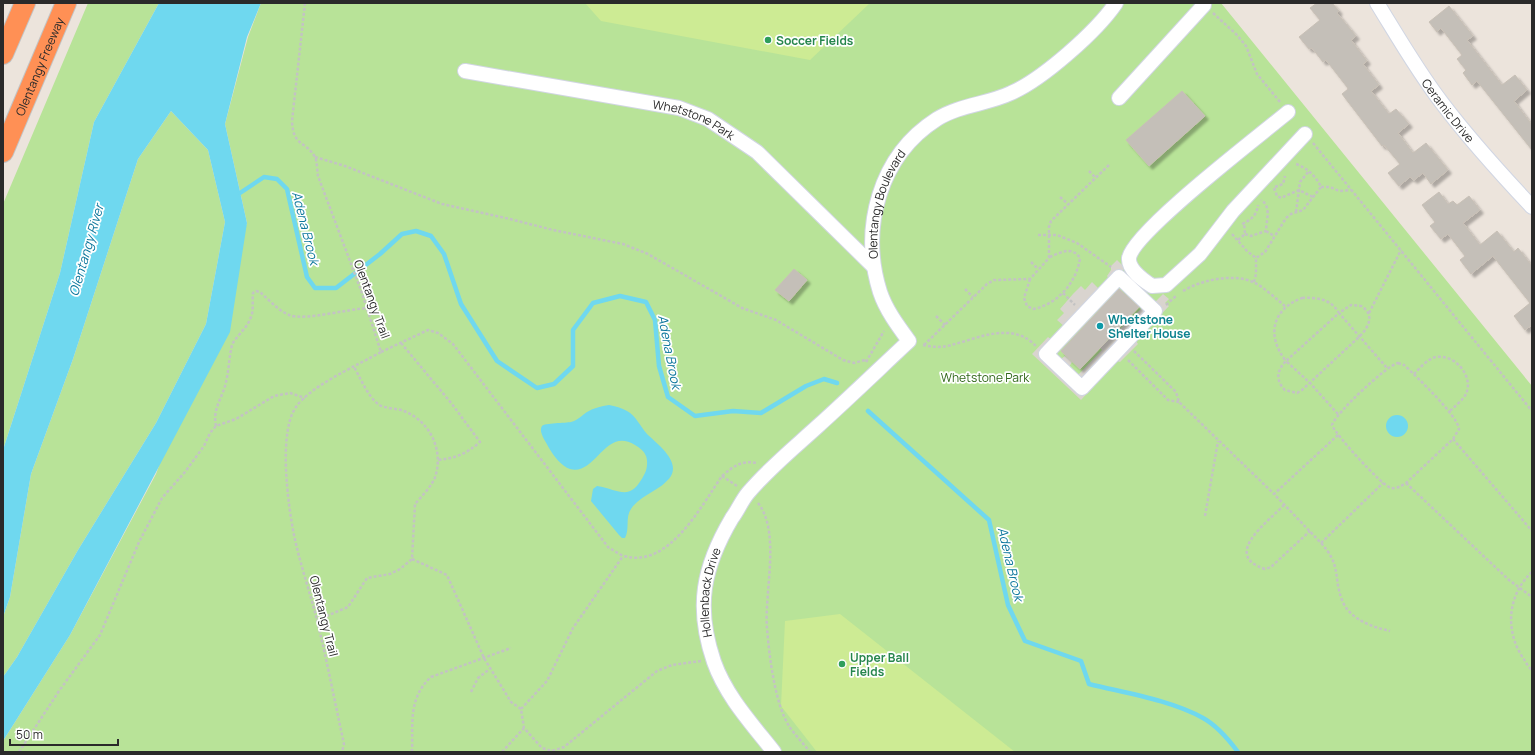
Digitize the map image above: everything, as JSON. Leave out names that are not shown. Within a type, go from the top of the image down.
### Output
[{"type":"highway","points":[[3,54],[25,3]]},
{"type":"highway","name":"Olentangy Freeway","points":[[3,152],[66,3]]},
{"type":"street","name":"Olentangy Boulevard","points":[[909,341],[892,318],[880,293],[873,266],[871,242],[873,218],[879,194],[889,172],[902,151],[919,133],[938,118],[962,108],[1013,92],[1056,64],[1094,28],[1116,3]]},
{"type":"street","name":"Ceramic Drive","points":[[1377,3],[1414,63],[1441,102],[1480,151],[1532,208]]},
{"type":"street","points":[[1119,98],[1203,4]]},
{"type":"street","name":"Whetstone Park","points":[[465,71],[679,108],[708,119],[757,152],[873,266]]},
{"type":"street","points":[[1288,112],[1211,175],[1151,228],[1133,248],[1129,261],[1133,269],[1152,286],[1166,285],[1200,254],[1238,206],[1305,134]]},
{"type":"street","points":[[1119,277],[1155,310],[1082,388],[1046,354],[1119,277]]},
{"type":"street","points":[[748,493],[909,341]]},
{"type":"street","name":"Hollenback Drive","points":[[748,493],[722,535],[708,568],[704,593],[704,618],[707,639],[713,658],[734,700],[774,752]]},
{"type":"path","points":[[305,3],[292,132],[297,140],[316,157],[345,166],[442,204],[553,230],[623,244],[648,254],[742,308],[776,320],[843,360],[854,363],[865,360]]},
{"type":"path","points":[[1203,4],[1237,35],[1246,46],[1257,74],[1288,112]]},
{"type":"path","points":[[1305,134],[1532,411]]},
{"type":"path","name":"Olentangy Trail","points":[[316,157],[318,176],[362,293],[381,352],[316,388],[296,406],[291,416],[287,431],[285,457],[294,535],[317,620],[344,744],[342,752]]},
{"type":"path","points":[[1049,258],[1049,227],[1051,221],[1110,164]]},
{"type":"path","points":[[1291,164],[1297,164],[1309,171],[1317,178],[1321,187]]},
{"type":"path","points":[[1270,188],[1283,184],[1286,170]]},
{"type":"path","points":[[1089,171],[1096,178]]},
{"type":"path","points":[[1296,212],[1300,182],[1309,171]]},
{"type":"path","points":[[1274,187],[1277,196],[1281,198],[1298,190]]},
{"type":"path","points":[[1321,187],[1330,187],[1339,191],[1351,190]]},
{"type":"path","points":[[1256,258],[1265,252],[1286,218],[1291,214],[1303,210],[1321,187]]},
{"type":"path","points":[[1298,190],[1313,197]]},
{"type":"path","points":[[1236,225],[1244,223],[1253,217],[1256,212],[1259,196]]},
{"type":"path","points":[[1060,197],[1068,204]]},
{"type":"path","points":[[1258,200],[1262,200],[1267,205],[1266,231]]},
{"type":"path","points":[[1243,217],[1245,234]]},
{"type":"path","points":[[1232,229],[1233,235],[1256,258],[1254,282]]},
{"type":"path","points":[[1266,231],[1274,236]]},
{"type":"path","points":[[1245,234],[1251,236],[1266,231]]},
{"type":"path","points":[[1238,240],[1245,234]]},
{"type":"path","points":[[1038,235],[1057,235],[1076,244],[1103,261],[1119,277]]},
{"type":"path","points":[[1071,250],[1080,258],[1076,275],[1063,293],[1049,304],[1033,309],[1027,306],[1024,298],[1030,279],[1049,258],[1064,251],[1071,250]]},
{"type":"path","points":[[1369,313],[1361,306],[1355,305],[1345,308],[1286,361],[1281,367],[1278,375],[1280,385],[1285,390],[1297,393],[1310,383],[1360,336],[1369,322],[1369,313],[1401,250]]},
{"type":"path","points":[[1031,262],[1038,269]]},
{"type":"path","points":[[1155,310],[1162,308],[1184,289],[1219,279],[1238,278],[1254,282],[1286,306]]},
{"type":"path","points":[[924,345],[987,284],[994,280],[1030,279]]},
{"type":"path","points":[[966,288],[973,297]]},
{"type":"path","points":[[216,426],[214,418],[216,408],[222,398],[226,383],[233,344],[244,331],[252,317],[253,293],[256,291],[260,292],[288,314],[295,317],[314,317],[335,312],[367,308]]},
{"type":"path","points":[[1063,293],[1068,299]]},
{"type":"path","points":[[1338,414],[1310,383],[1281,355],[1274,338],[1276,322],[1286,306],[1302,298],[1321,299],[1329,303],[1387,368]]},
{"type":"path","points":[[936,316],[945,325]]},
{"type":"path","points":[[381,352],[428,330],[438,333],[453,344],[608,547],[623,556],[638,558],[654,556],[678,537],[722,476],[735,465],[744,462],[761,464]]},
{"type":"path","points":[[909,341],[936,347],[950,345],[980,336],[1006,333],[1024,336],[1046,354]]},
{"type":"path","points":[[401,342],[448,398],[480,442],[465,454],[454,458],[438,460]]},
{"type":"path","points":[[1121,346],[1168,400],[1178,402]]},
{"type":"path","points":[[1121,346],[1176,392],[1178,402],[1310,530],[1336,565],[1342,601],[1346,606],[1367,625],[1390,631]]},
{"type":"path","points":[[1414,374],[1429,360],[1437,357],[1453,361],[1462,368],[1468,380],[1466,395],[1449,412]]},
{"type":"path","points":[[1398,362],[1404,365],[1449,412],[1458,426],[1458,433],[1454,439],[1399,488],[1394,488],[1383,483],[1338,435],[1332,425],[1338,414],[1387,368],[1398,362]]},
{"type":"path","points":[[317,620],[348,607],[367,578],[390,574],[400,569],[412,559],[415,504],[436,476],[438,460],[435,440],[422,421],[404,411],[378,404],[368,391],[354,367]]},
{"type":"path","points":[[19,752],[59,691],[100,635],[139,542],[166,492],[185,472],[216,426],[236,419],[274,396],[290,393],[305,398]]},
{"type":"path","points":[[1274,494],[1338,435]]},
{"type":"path","points":[[1454,439],[1532,531]]},
{"type":"path","points":[[1205,516],[1218,440]]},
{"type":"path","points":[[722,476],[748,493],[764,511],[770,561],[767,628],[774,684],[788,725],[810,752]]},
{"type":"path","points":[[1321,543],[1383,483]]},
{"type":"path","points":[[1406,483],[1519,589],[1532,597]]},
{"type":"path","points":[[1284,506],[1248,544],[1246,551],[1247,558],[1252,563],[1265,569],[1271,567],[1310,530]]},
{"type":"path","points":[[521,709],[547,681],[573,628],[623,556]]},
{"type":"path","points":[[412,559],[447,575],[484,658],[511,702],[521,709],[524,728],[542,748],[551,752],[564,747],[657,671],[672,665],[713,658]]},
{"type":"path","points":[[1531,668],[1515,646],[1510,622],[1513,602],[1519,589],[1532,572]]},
{"type":"path","points":[[412,752],[413,714],[416,696],[424,684],[431,677],[511,648]]},
{"type":"path","points":[[470,692],[478,678],[491,668]]},
{"type":"path","points":[[502,752],[524,728]]},
{"type":"green space","points":[[88,3],[159,3],[94,122],[60,273],[3,450],[3,204]]},
{"type":"green space","name":"Whetstone Park","points":[[261,3],[1221,3],[1532,386],[1532,752],[3,752],[3,741],[70,635],[156,474],[247,223],[225,124],[248,37]]},
{"type":"green space","name":"Soccer Fields","points":[[585,3],[870,3],[810,60],[601,21]]},
{"type":"green space","points":[[171,111],[208,150],[225,222],[206,324],[156,423],[78,550],[17,657],[3,677],[3,617],[10,597],[31,474],[73,359],[138,159]]},
{"type":"green space","name":"Upper Ball Fields","points":[[840,614],[1015,752],[817,752],[781,706],[785,621]]},
{"type":"shaded area","points":[[1117,260],[1125,268],[1121,272],[1128,279],[1132,275],[1136,279],[1133,282],[1141,290],[1144,287],[1148,290],[1145,294],[1154,303],[1163,294],[1169,299],[1165,303],[1169,306],[1136,341],[1138,344],[1120,362],[1117,361],[1081,400],[1032,354],[1048,337],[1052,340],[1065,327],[1057,320],[1064,313],[1060,309],[1073,294],[1081,286],[1085,290],[1092,282],[1100,290],[1110,280],[1107,276],[1111,270],[1111,266]],"holes":[[[1120,282],[1142,308],[1100,348],[1102,350],[1078,375],[1069,367],[1072,362],[1069,359],[1065,356],[1061,359],[1053,351]]]},
{"type":"water","name":"Olentangy River","points":[[159,3],[261,3],[247,37],[225,124],[247,223],[230,332],[70,635],[3,741],[3,677],[17,657],[78,550],[156,423],[206,324],[225,222],[208,150],[171,111],[138,159],[73,359],[31,474],[10,597],[3,617],[3,450],[60,273],[94,122]]},
{"type":"water","points":[[609,405],[627,411],[638,421],[647,434],[666,452],[670,458],[673,470],[667,481],[640,500],[631,509],[628,516],[625,538],[622,538],[619,535],[591,501],[593,489],[597,486],[624,492],[635,488],[645,473],[647,460],[644,453],[640,448],[625,441],[616,442],[608,446],[587,466],[579,469],[570,469],[564,466],[555,457],[544,440],[541,431],[542,426],[544,425],[571,422],[592,409]]},
{"type":"water","points":[[1397,415],[1405,418],[1408,426],[1405,434],[1397,437],[1389,434],[1386,426],[1389,418]]},
{"type":"building","points":[[1317,3],[1332,3],[1339,11],[1337,13],[1356,36],[1351,40],[1367,61],[1363,64],[1379,85],[1371,91],[1389,114],[1396,109],[1409,124],[1398,133],[1413,153],[1426,143],[1448,170],[1431,184],[1423,173],[1414,180],[1410,177],[1399,186],[1388,173],[1400,164],[1384,145],[1382,146],[1342,94],[1348,89],[1326,60],[1323,62],[1312,48],[1309,49],[1299,37],[1320,20],[1310,8]]},
{"type":"building","points":[[1449,6],[1473,36],[1467,40],[1502,85],[1515,75],[1527,90],[1514,101],[1532,125],[1532,150],[1477,81],[1472,85],[1463,73],[1466,70],[1457,59],[1462,55],[1441,28],[1437,32],[1429,22]]},
{"type":"building","points":[[1182,91],[1205,116],[1149,166],[1126,140]]},
{"type":"building","points":[[1439,192],[1448,204],[1453,201],[1457,205],[1469,196],[1480,210],[1463,223],[1480,245],[1497,231],[1514,252],[1518,248],[1532,266],[1532,325],[1525,330],[1514,316],[1530,303],[1493,256],[1471,274],[1460,260],[1465,256],[1448,234],[1441,239],[1430,226],[1435,222],[1422,205]]},
{"type":"building","points":[[794,269],[807,280],[789,301],[775,290]]},
{"type":"building","name":"Whetstone Shelter House","points":[[1119,289],[1139,307],[1080,369],[1061,351]]},
{"type":"waterway","name":"Adena Brook","points":[[240,193],[264,177],[277,179],[287,189],[307,277],[315,288],[336,288],[380,254],[402,234],[416,231],[431,236],[444,254],[461,304],[497,361],[537,388],[554,384],[573,366],[573,330],[593,303],[620,296],[646,302],[655,320],[659,366],[668,397],[695,416],[733,411],[761,413],[806,386],[824,379],[837,383]]},
{"type":"waterway","name":"Adena Brook","points":[[868,411],[989,520],[1008,605],[1025,641],[1081,661],[1089,684],[1177,706],[1203,718],[1217,729],[1238,752]]},
{"type":"place","name":"Soccer Fields","points":[[768,40]]},
{"type":"place","name":"Whetstone Shelter House","points":[[1100,326]]},
{"type":"place","name":"Upper Ball Fields","points":[[842,664]]}]
